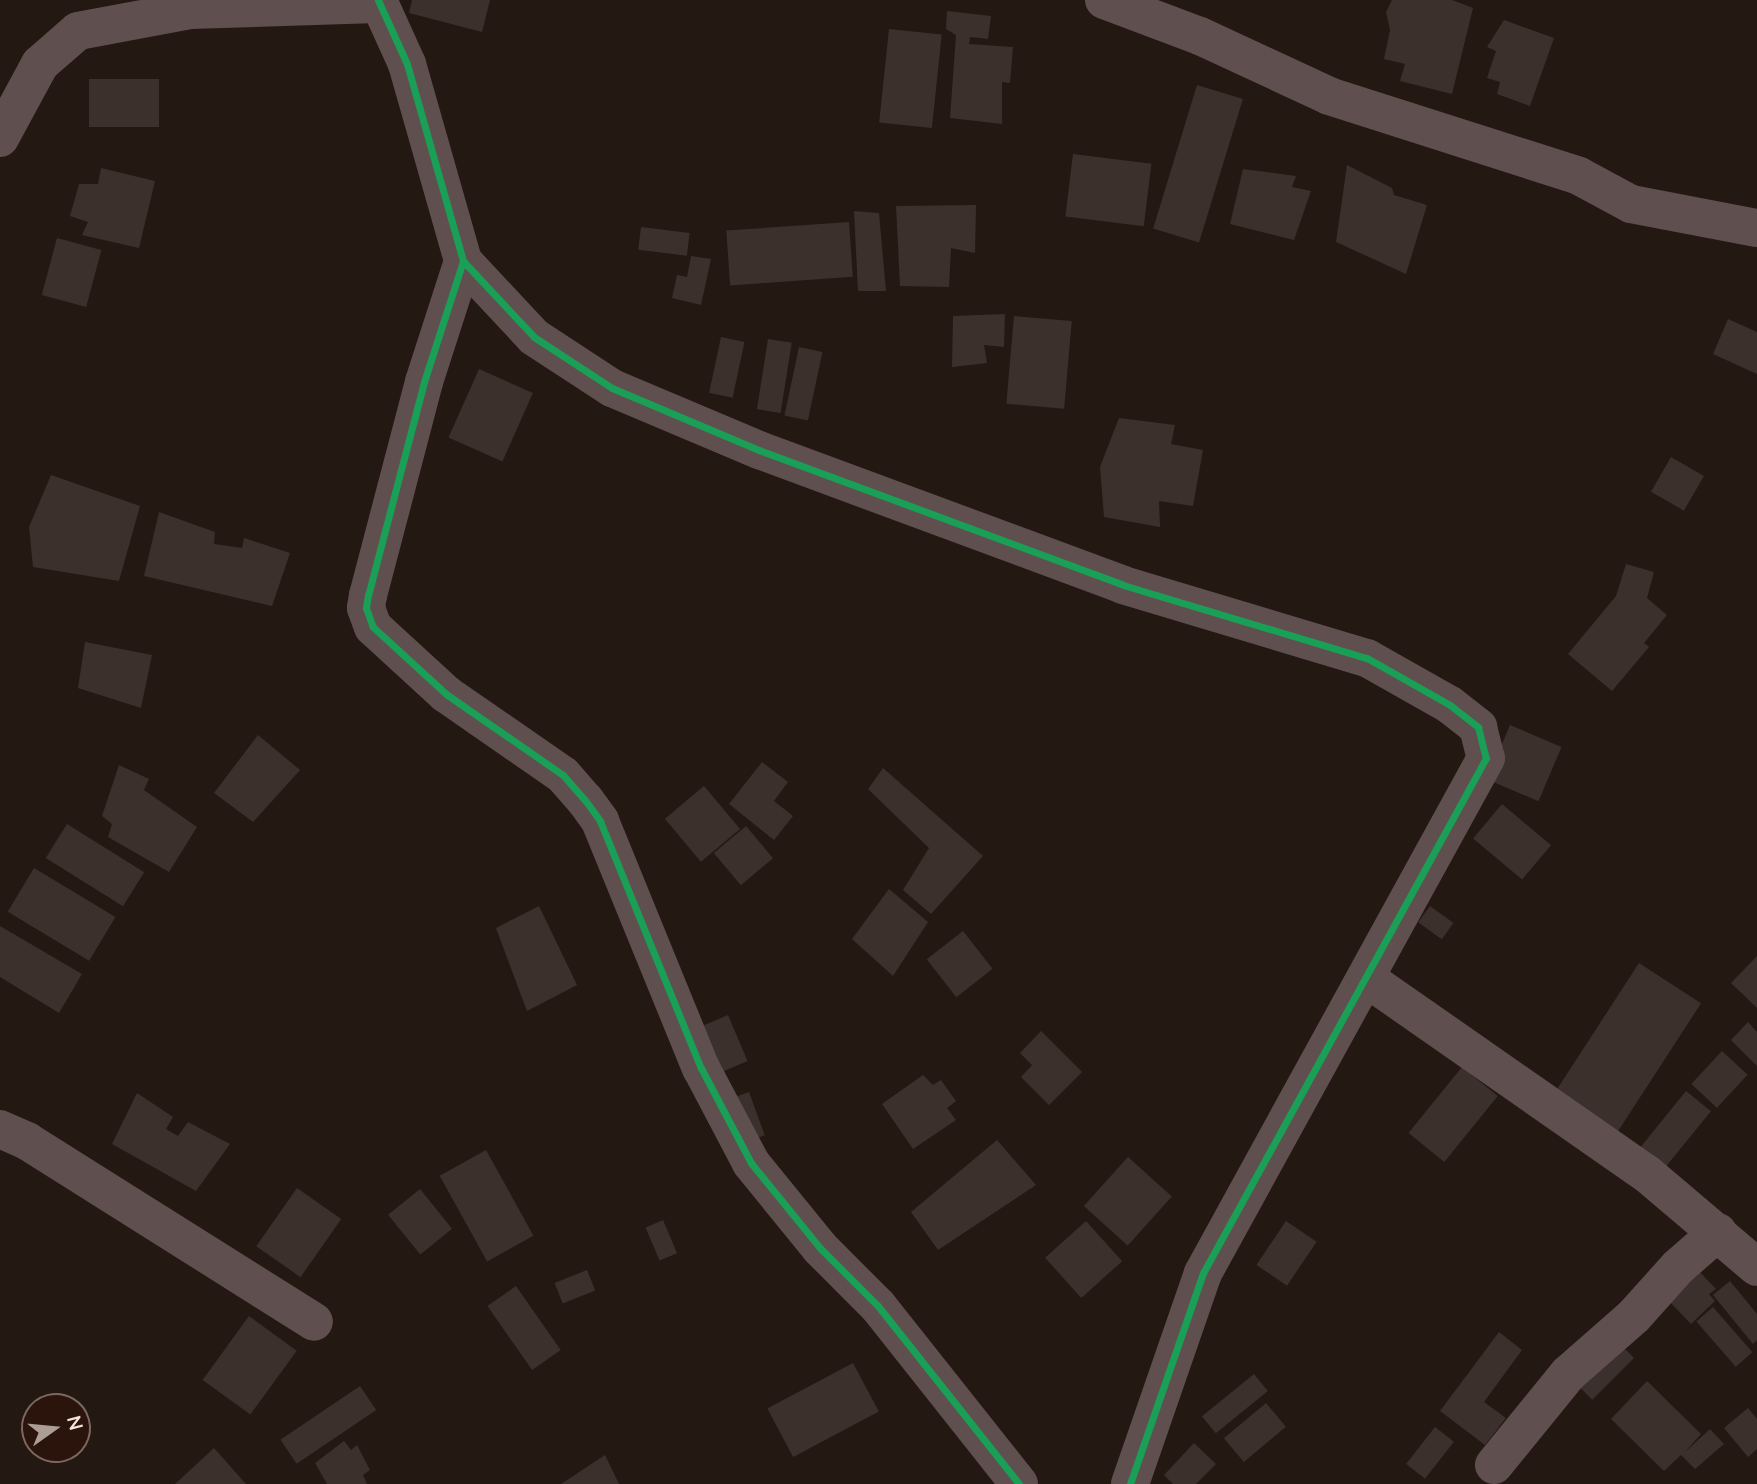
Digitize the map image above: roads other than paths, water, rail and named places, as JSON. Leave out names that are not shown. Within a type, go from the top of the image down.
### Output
[{"type":"street","points":[[1104,0],[1200,36],[1329,96],[1579,176],[1631,204],[1757,228]]},
{"type":"street","points":[[0,138],[40,64],[78,31],[190,10],[377,2],[407,64],[463,261],[534,337],[612,388],[759,450],[1123,585],[1367,658],[1467,715],[1478,727],[1486,758],[1203,1273],[1130,1484]]},
{"type":"street","points":[[463,261],[424,382],[368,595],[366,608],[373,627],[446,694],[563,775],[585,800],[600,821],[701,1068],[751,1163],[820,1248],[878,1306],[1019,1484]]},
{"type":"street","points":[[1366,978],[1612,1148],[1718,1232],[1757,1267]]},
{"type":"street","points":[[0,1129],[27,1142],[314,1322]]},
{"type":"street","points":[[1494,1465],[1568,1374],[1634,1317],[1678,1267],[1718,1232]]}]
